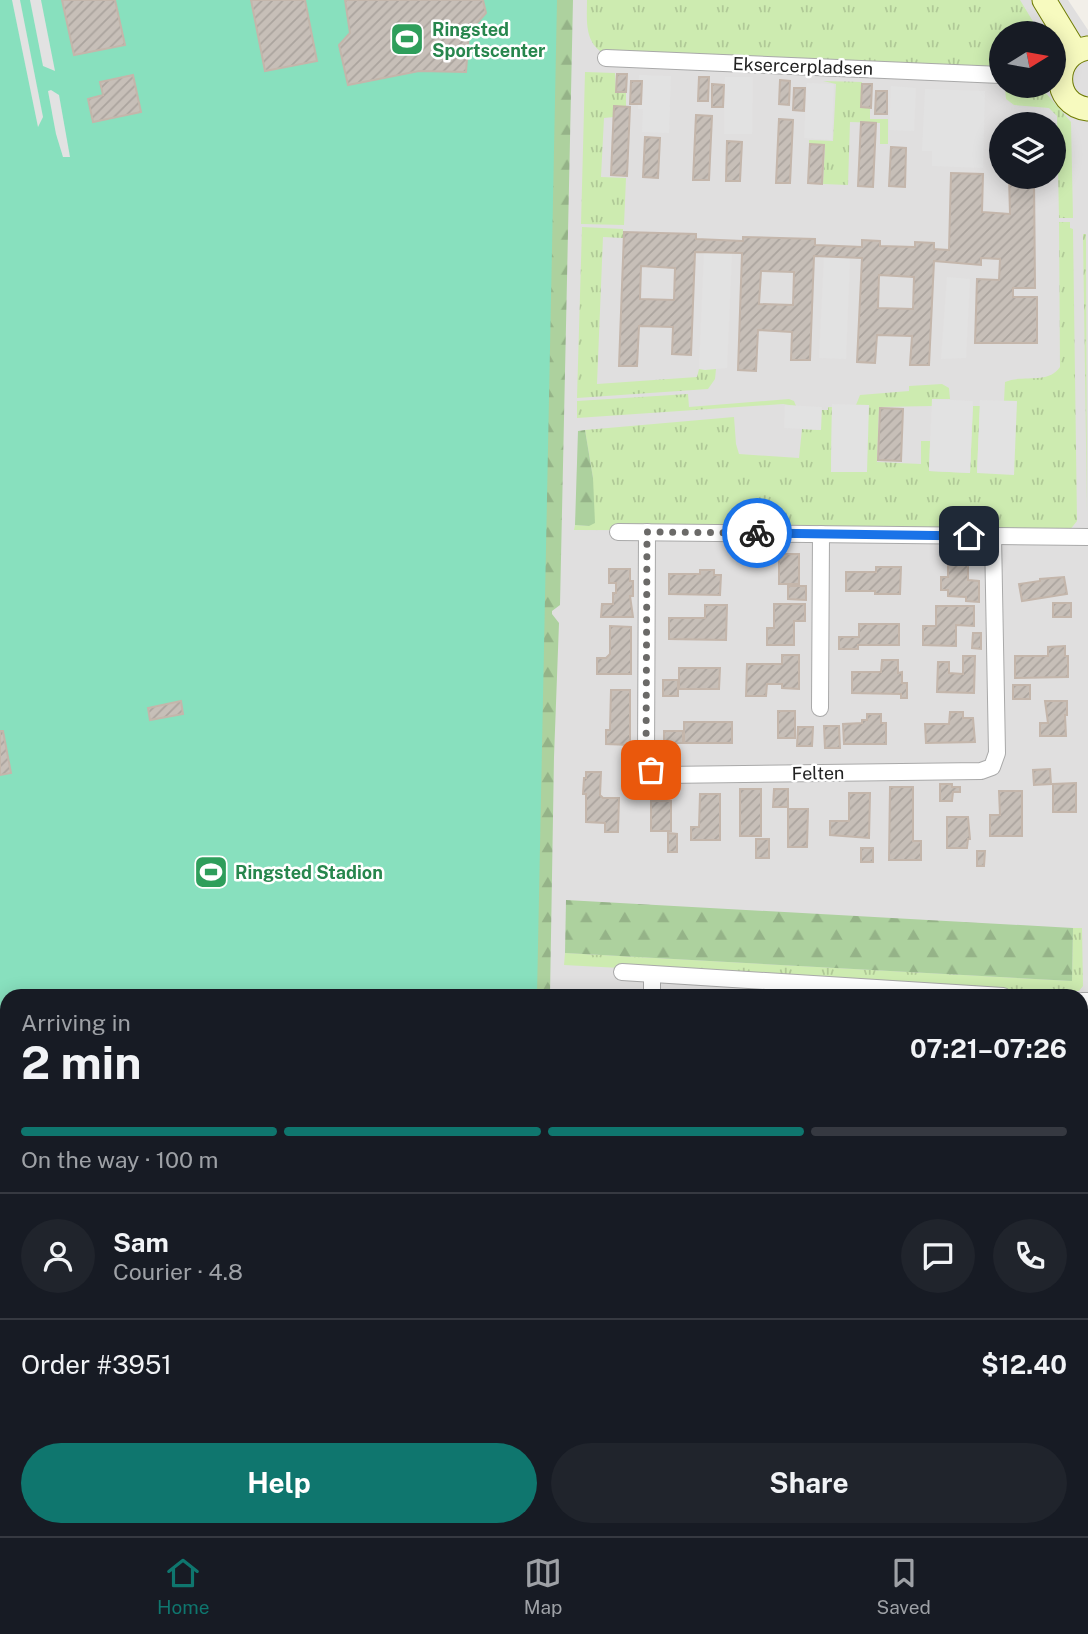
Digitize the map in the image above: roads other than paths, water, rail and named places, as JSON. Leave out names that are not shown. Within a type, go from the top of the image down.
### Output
[{"type":"street","points":[[1044,0],[1082,50],[1066,60]]},
{"type":"street","name":"Eksercerpladsen","points":[[606,58],[989,74]]},
{"type":"street","points":[[1066,97],[1073,104],[1088,109]]},
{"type":"street","points":[[618,532],[1088,537]]},
{"type":"street","name":"Felten","points":[[647,532],[646,757],[651,770],[663,775],[981,771],[992,767],[997,753],[993,536]]},
{"type":"street","points":[[820,708],[821,534]]},
{"type":"street","points":[[622,972],[801,989]]},
{"type":"street","points":[[652,974],[652,989]]},
{"type":"place","name":"Ringsted Sportscenter","points":[[407,39]]},
{"type":"place","name":"Ringsted Stadion","points":[[211,872]]}]
